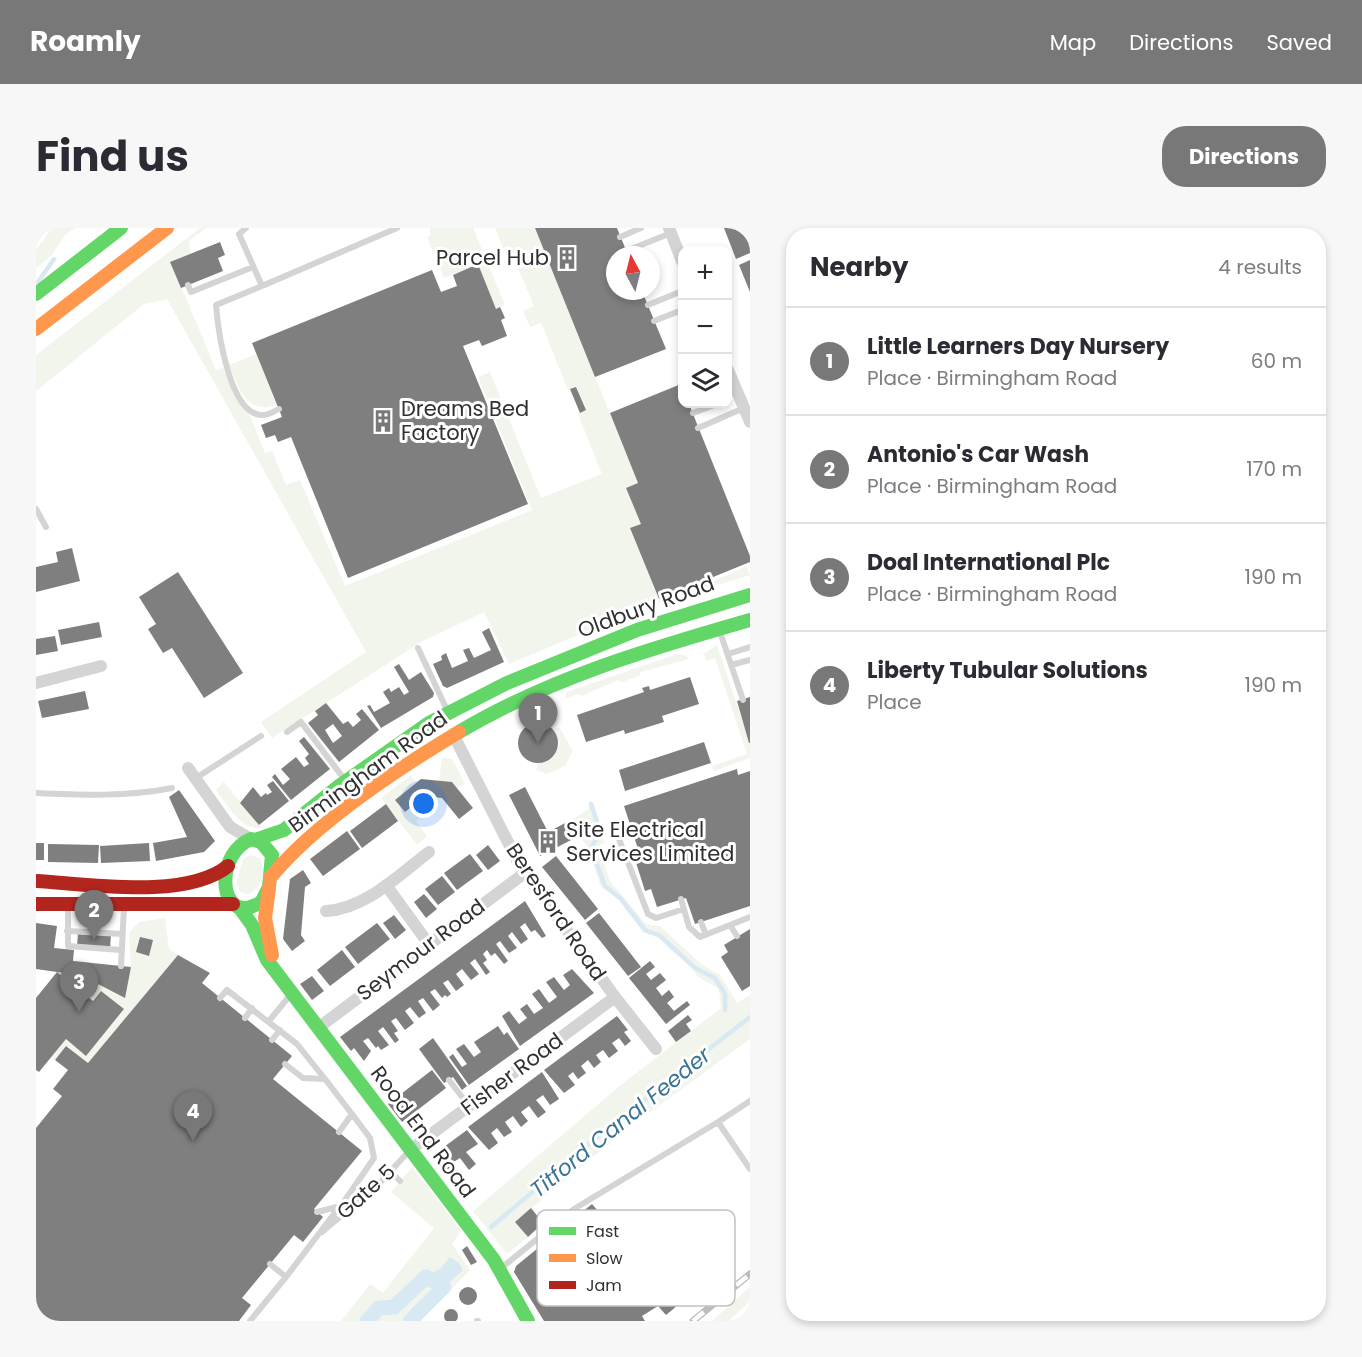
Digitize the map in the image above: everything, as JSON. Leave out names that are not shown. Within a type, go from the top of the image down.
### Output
[{"type":"main road","points":[[36,294],[121,228]]},
{"type":"main road","points":[[36,329],[166,228]]},
{"type":"main road","name":"Oldbury Road","points":[[556,662],[637,630],[750,595]]},
{"type":"main road","name":"Oldbury Road","points":[[564,679],[750,620]]},
{"type":"main road","name":"Birmingham Road","points":[[232,850],[239,842],[284,830],[346,781],[429,723],[507,683],[556,662]]},
{"type":"main road","name":"Birmingham Road","points":[[36,904],[124,906],[186,902],[249,908],[261,903],[270,883],[289,855],[391,776],[453,734],[564,679]]},
{"type":"main road","name":"Birmingham Road","points":[[253,840],[267,847],[272,855],[270,883]]},
{"type":"main road","points":[[232,850],[224,888],[236,905]]},
{"type":"main road","points":[[36,881],[98,884],[181,883],[210,878],[228,866]]},
{"type":"main road","name":"Rood End Road","points":[[270,883],[265,918],[277,973]]},
{"type":"main road","name":"Rood End Road","points":[[236,905],[252,925],[267,960],[291,994],[497,1265],[524,1319]]},
{"type":"street","points":[[670,230],[678,251]]},
{"type":"street","points":[[733,397],[744,408],[750,422]]},
{"type":"street","points":[[36,683],[101,666]]},
{"type":"street","name":"Beresford Road","points":[[453,734],[526,872],[615,997],[656,1049]]},
{"type":"street","points":[[188,768],[230,827],[253,840]]},
{"type":"street","points":[[230,827],[232,850]]},
{"type":"street","points":[[326,912],[349,908],[387,885],[429,852]]},
{"type":"street","name":"Seymour Road","points":[[318,1028],[428,943],[526,872]]},
{"type":"street","points":[[387,885],[428,943]]},
{"type":"street","name":"Fisher Road","points":[[410,1150],[615,997]]},
{"type":"lane","points":[[36,237],[43,228]]},
{"type":"lane","points":[[246,228],[239,234],[262,286]]},
{"type":"lane","points":[[279,409],[261,415],[251,411],[240,400],[226,365],[219,334],[216,305],[398,228]]},
{"type":"lane","points":[[620,237],[641,228]]},
{"type":"lane","points":[[636,246],[670,230]]},
{"type":"lane","points":[[188,285],[191,292],[253,267]]},
{"type":"lane","points":[[216,273],[219,281]]},
{"type":"lane","points":[[202,279],[205,286]]},
{"type":"lane","points":[[648,305],[678,293]]},
{"type":"lane","points":[[654,321],[678,312]]},
{"type":"lane","points":[[693,413],[706,408]]},
{"type":"lane","points":[[698,428],[744,408]]},
{"type":"lane","points":[[36,509],[46,527]]},
{"type":"lane","points":[[720,629],[743,700]]},
{"type":"lane","points":[[728,654],[750,647]]},
{"type":"lane","points":[[418,648],[449,713]]},
{"type":"lane","points":[[731,665],[750,660]]},
{"type":"lane","points":[[287,732],[301,722],[346,781]]},
{"type":"lane","points":[[196,779],[261,736]]},
{"type":"lane","points":[[36,793],[88,796],[151,792],[171,788]]},
{"type":"lane","points":[[617,834],[648,914],[656,918],[684,909]]},
{"type":"lane","points":[[681,899],[689,927],[700,937],[750,917]]},
{"type":"lane","points":[[68,906],[68,946],[121,950]]},
{"type":"lane","points":[[121,966],[124,906]]},
{"type":"lane","points":[[701,922],[706,935]]},
{"type":"lane","points":[[730,925],[737,936]]},
{"type":"lane","points":[[68,931],[122,934]]},
{"type":"lane","points":[[220,998],[226,990],[270,1021],[297,1044],[370,1138],[374,1158],[322,1232],[250,1321]]},
{"type":"lane","points":[[270,1021],[291,994]]},
{"type":"lane","points":[[245,1018],[252,1008]]},
{"type":"lane","points":[[272,1040],[280,1030]]},
{"type":"lane","points":[[285,1064],[303,1078],[325,1080]]},
{"type":"lane","points":[[449,1080],[469,1106]]},
{"type":"lane","points":[[573,1210],[750,1101]]},
{"type":"lane","points":[[339,1132],[352,1114]]},
{"type":"lane","points":[[718,1122],[750,1169]]},
{"type":"lane","name":"Gate 5","points":[[322,1232],[391,1172],[410,1150]]},
{"type":"lane","points":[[391,1172],[400,1181]]},
{"type":"lane","points":[[317,1212],[341,1206]]},
{"type":"lane","points":[[497,1265],[537,1236]]},
{"type":"lane","points":[[270,1264],[286,1277]]},
{"type":"shaded area","points":[[52,228],[75,228],[66,234],[52,255],[36,268],[36,250]]},
{"type":"shaded area","points":[[200,228],[206,228],[189,241],[191,253],[171,262],[216,370],[223,368],[237,401],[250,416],[265,453],[272,451],[286,485],[300,480],[345,586],[532,510],[478,377],[490,372],[541,498],[602,474],[578,414],[586,410],[577,387],[568,390],[541,323],[530,327],[523,311],[534,306],[509,246],[503,248],[495,228],[535,228],[638,483],[626,488],[641,524],[630,529],[660,603],[646,608],[643,601],[617,611],[619,618],[509,664],[484,612],[421,642],[272,738],[261,722],[366,652],[167,299],[144,304],[36,391],[36,355]]},
{"type":"shaded area","points":[[430,228],[473,228],[505,305],[496,309],[478,265],[444,278],[427,237],[430,236]]},
{"type":"shaded area","points":[[256,354],[277,405],[266,407],[251,403],[240,390],[229,365]]},
{"type":"shaded area","points":[[747,566],[750,575],[681,596]]},
{"type":"shaded area","points":[[717,645],[750,744],[750,758],[714,771],[712,766],[747,754],[715,658],[706,661],[704,654]]},
{"type":"shaded area","points":[[677,654],[685,655],[689,659],[641,672],[639,676],[622,682],[618,680],[582,696],[578,694],[565,699],[567,692]]},
{"type":"shaded area","points":[[559,727],[573,751],[565,766],[547,774],[536,770],[538,764],[553,758],[560,744],[554,729]]},
{"type":"shaded area","points":[[442,758],[452,759],[465,784],[457,788],[452,782],[439,781]]},
{"type":"shaded area","points":[[411,775],[416,782],[395,800],[405,812],[411,807],[420,818],[416,821],[427,836],[417,845],[381,798]]},
{"type":"shaded area","points":[[224,782],[261,828],[247,825],[229,809],[216,790]]},
{"type":"shaded area","points":[[594,804],[605,843],[598,846],[610,881],[646,924],[660,926],[701,964],[720,975],[737,1003],[750,995],[750,1039],[627,1129],[515,1222],[528,1237],[507,1254],[473,1211],[622,1084],[721,1008],[719,989],[697,976],[690,963],[668,948],[661,938],[643,932],[617,897],[601,887],[588,847],[581,839],[573,819],[589,809],[588,805]]},
{"type":"shaded area","points":[[250,855],[260,858],[263,874],[256,889],[247,894],[240,892],[236,884],[243,859]]},
{"type":"shaded area","points":[[165,918],[169,949],[178,955],[88,1063],[67,1046],[55,1060],[51,1058],[66,1039],[87,1055],[124,1010],[101,991],[93,1001],[57,972],[71,974],[70,978],[92,992],[98,984],[131,967],[129,933],[139,922]]},
{"type":"shaded area","points":[[412,1167],[461,1231],[452,1244],[470,1270],[420,1321],[341,1321],[370,1284],[383,1293],[434,1228],[391,1192]]},
{"type":"shaded area","points":[[450,1257],[459,1263],[463,1270],[444,1287],[426,1277],[441,1268]]},
{"type":"shaded area","points":[[750,1287],[750,1301],[729,1321],[712,1321],[729,1306],[735,1306],[735,1300]]},
{"type":"pier","points":[[87,228],[122,228],[85,260],[36,333],[36,283],[65,245],[79,231],[81,233]]},
{"type":"building","points":[[535,228],[617,228],[624,246],[606,246],[606,300],[646,300],[666,349],[595,377]]},
{"type":"building","points":[[724,228],[750,228],[750,253],[736,259]]},
{"type":"building","points":[[220,242],[225,255],[218,258],[223,271],[181,288],[170,262]]},
{"type":"building","points":[[750,260],[750,292],[739,265]]},
{"type":"building","name":"Dreams Bed Factory","points":[[478,264],[496,309],[500,307],[505,318],[501,320],[507,336],[482,346],[479,340],[463,346],[528,504],[348,578],[291,437],[278,442],[275,435],[266,438],[261,425],[282,417],[252,343],[432,270],[441,292],[457,286],[453,275]]},
{"type":"building","points":[[678,385],[678,408],[691,408],[750,556],[750,562],[659,599],[630,528],[641,524],[626,488],[638,483],[610,413]]},
{"type":"building","points":[[576,387],[586,410],[580,413],[570,389]]},
{"type":"building","points":[[72,548],[80,581],[36,592],[36,567],[58,562],[56,552]]},
{"type":"building","points":[[178,572],[243,673],[204,698],[172,648],[163,653],[148,629],[156,624],[139,597]]},
{"type":"building","points":[[99,622],[102,637],[61,645],[58,630]]},
{"type":"building","points":[[489,628],[504,662],[447,688],[443,686],[433,664],[442,660],[441,656],[446,653],[452,668],[468,661],[463,650],[469,648],[474,658],[491,650],[482,632]]},
{"type":"building","points":[[55,636],[58,651],[36,655],[36,639]]},
{"type":"building","points":[[399,664],[409,680],[421,672],[434,693],[433,697],[381,728],[367,706],[370,705],[374,712],[390,703],[383,692],[389,688],[391,692],[399,687],[404,695],[409,692],[394,667]]},
{"type":"building","points":[[690,677],[699,704],[662,716],[664,722],[625,734],[624,730],[586,742],[577,715],[644,692],[642,688],[649,686],[650,690]]},
{"type":"building","points":[[85,691],[89,709],[42,718],[38,701]]},
{"type":"building","points":[[750,697],[750,743],[749,743],[737,701]]},
{"type":"building","points":[[326,703],[343,724],[348,721],[353,727],[361,720],[356,714],[362,709],[379,730],[339,762],[308,723],[318,715],[315,711]],"holes":[[[333,724],[342,736],[333,743],[325,730]]]},
{"type":"building","points":[[538,723],[546,724],[552,729],[557,735],[557,751],[552,757],[546,762],[538,763],[530,762],[524,757],[519,751],[518,743],[519,735],[524,729],[530,724]]},
{"type":"building","points":[[304,737],[330,769],[291,800],[272,777],[275,774],[283,785],[290,779],[281,769],[296,757],[304,767],[309,764],[305,758],[309,754],[299,741]]},
{"type":"building","points":[[704,742],[711,763],[625,791],[619,770]]},
{"type":"building","points":[[737,769],[738,775],[750,771],[750,906],[695,924],[686,898],[657,907],[651,889],[645,891],[632,850],[638,849],[624,806]]},
{"type":"building","points":[[421,779],[452,782],[473,808],[459,819],[442,798],[425,796],[405,812],[395,800]]},
{"type":"building","points":[[273,781],[289,801],[259,825],[240,803],[253,787],[261,797],[272,792],[267,785]]},
{"type":"building","points":[[525,787],[548,832],[569,821],[577,837],[540,856],[509,795]]},
{"type":"building","points":[[179,790],[215,841],[204,852],[156,861],[153,843],[187,837],[169,797]]},
{"type":"building","points":[[386,804],[398,821],[362,848],[350,831]]},
{"type":"building","points":[[347,831],[360,849],[323,876],[310,859]]},
{"type":"building","points":[[36,843],[44,843],[44,860],[36,860]]},
{"type":"building","points":[[149,843],[150,861],[101,863],[100,846]]},
{"type":"building","points":[[48,844],[99,845],[98,863],[48,862]]},
{"type":"building","points":[[488,845],[500,861],[488,870],[476,855]]},
{"type":"building","points":[[470,854],[483,871],[457,890],[444,873]]},
{"type":"building","points":[[556,856],[598,909],[585,920],[542,867]]},
{"type":"building","points":[[303,870],[311,883],[305,887],[301,935],[305,941],[292,951],[283,939],[290,879]]},
{"type":"building","points":[[442,876],[455,892],[438,905],[425,889]]},
{"type":"building","points":[[424,894],[437,909],[426,918],[414,902]]},
{"type":"building","points":[[525,901],[546,936],[542,938],[535,930],[531,932],[525,923],[520,927],[528,939],[521,944],[512,932],[508,936],[517,948],[509,953],[500,941],[496,944],[508,961],[504,964],[495,953],[491,956],[487,950],[483,954],[487,960],[483,963],[490,972],[486,975],[475,959],[470,963],[479,974],[471,980],[462,969],[456,974],[464,985],[456,991],[448,980],[443,983],[451,994],[447,997],[445,995],[442,998],[435,989],[430,992],[440,1005],[433,1011],[423,998],[418,1001],[426,1013],[419,1018],[410,1007],[405,1011],[414,1023],[405,1030],[396,1018],[391,1021],[398,1031],[394,1033],[399,1040],[395,1043],[383,1027],[378,1031],[389,1045],[381,1050],[378,1046],[376,1048],[368,1038],[363,1041],[371,1051],[364,1061],[354,1048],[351,1051],[340,1037]]},
{"type":"building","points":[[599,913],[641,967],[628,976],[586,923]]},
{"type":"building","points":[[394,915],[406,930],[395,939],[383,923]]},
{"type":"building","points":[[36,923],[57,926],[54,948],[74,950],[73,961],[131,967],[125,998],[98,984],[92,993],[70,977],[71,974],[36,969]]},
{"type":"building","points":[[377,923],[390,939],[358,964],[345,947]]},
{"type":"building","points":[[750,929],[750,986],[742,991],[721,957],[728,952],[724,945]]},
{"type":"building","points":[[78,932],[111,934],[110,949],[77,947]]},
{"type":"building","points":[[140,937],[153,940],[149,956],[136,952]]},
{"type":"building","points":[[342,950],[355,967],[330,986],[317,970]]},
{"type":"building","points":[[178,955],[210,973],[202,983],[292,1056],[273,1079],[362,1151],[314,1209],[323,1217],[303,1242],[294,1235],[242,1298],[251,1305],[239,1321],[36,1321],[36,1128],[62,1096],[53,1089],[68,1070],[55,1060],[66,1046],[88,1063]]},
{"type":"building","points":[[650,961],[655,967],[646,974],[651,980],[660,973],[666,980],[656,988],[662,996],[669,990],[674,997],[667,1003],[674,1011],[687,1001],[690,1005],[666,1024],[629,978]]},
{"type":"building","points":[[572,969],[594,993],[520,1046],[502,1016],[509,1011],[519,1024],[527,1018],[520,1009],[527,1004],[534,1014],[543,1008],[532,994],[539,989],[549,1003],[557,997],[546,982],[554,977],[564,990],[570,985],[563,975]]},
{"type":"building","points":[[57,972],[93,1001],[101,991],[124,1009],[86,1056],[66,1039],[39,1072],[36,1070],[36,998]]},
{"type":"building","points":[[312,976],[324,991],[312,1000],[300,984]]},
{"type":"building","points":[[688,1015],[692,1020],[686,1024],[691,1031],[676,1042],[668,1031]]},
{"type":"building","points":[[617,1016],[628,1030],[624,1032],[631,1041],[625,1046],[619,1038],[612,1043],[618,1051],[609,1058],[603,1050],[596,1055],[601,1062],[594,1068],[588,1060],[581,1066],[586,1073],[578,1079],[573,1072],[568,1076],[575,1085],[564,1093],[544,1070]]},
{"type":"building","points":[[498,1026],[504,1035],[507,1032],[519,1049],[469,1085],[449,1057],[453,1054],[462,1067],[467,1064],[456,1049],[464,1044],[474,1057],[481,1052],[474,1042]]},
{"type":"building","points":[[433,1038],[467,1086],[462,1090],[453,1077],[444,1083],[419,1049]]},
{"type":"building","points":[[432,1070],[446,1088],[402,1122],[388,1104]]},
{"type":"building","points":[[542,1072],[559,1099],[550,1105],[543,1095],[536,1100],[546,1112],[538,1118],[529,1106],[521,1112],[528,1121],[521,1127],[513,1116],[505,1122],[512,1132],[504,1137],[497,1128],[491,1133],[498,1143],[489,1150],[468,1127]]},
{"type":"building","points":[[467,1130],[478,1144],[466,1152],[476,1164],[469,1170],[460,1158],[452,1163],[462,1175],[458,1178],[455,1175],[450,1178],[433,1155]]},
{"type":"building","points":[[592,1204],[597,1210],[585,1210]]},
{"type":"building","points":[[531,1208],[537,1216],[537,1229],[528,1237],[515,1222]]},
{"type":"building","points":[[467,1246],[477,1262],[471,1265],[462,1250]]},
{"type":"building","points":[[537,1249],[537,1306],[658,1306],[642,1316],[645,1321],[544,1321],[514,1272],[516,1266]]},
{"type":"building","points":[[468,1287],[474,1290],[477,1296],[474,1302],[468,1305],[462,1302],[459,1296],[462,1290]]},
{"type":"building","points":[[658,1306],[677,1306],[666,1315]]},
{"type":"building","points":[[451,1309],[456,1311],[458,1316],[456,1321],[451,1323],[446,1321],[444,1316],[446,1311]]},
{"type":"waterway","points":[[38,282],[54,259]]},
{"type":"waterway","points":[[591,804],[600,831],[591,848],[605,886],[621,899],[645,930],[660,936],[695,968],[715,978],[725,994],[725,1010]]},
{"type":"waterway","name":"Titford Canal Feeder","points":[[491,1227],[607,1129],[750,1017]]},
{"type":"waterway","points":[[367,1321],[379,1308],[394,1307],[426,1277],[444,1287],[410,1321]]},
{"type":"railway","points":[[735,1286],[750,1274]]},
{"type":"railway","points":[[693,1321],[711,1306]]},
{"type":"traffic: fast","points":[[36,294],[121,228]]},
{"type":"traffic: fast","points":[[255,840],[284,830],[339,786],[429,723],[507,683],[637,630],[750,595]]},
{"type":"traffic: fast","points":[[459,732],[493,713],[564,680],[675,642],[750,620]]},
{"type":"traffic: fast","points":[[251,839],[261,842],[272,855],[269,887],[261,903],[247,908],[237,906],[231,900],[225,880],[232,856],[240,846],[251,839]]},
{"type":"traffic: fast","points":[[239,907],[252,925],[267,960],[494,1260],[528,1321]]},
{"type":"traffic: slow","points":[[36,329],[167,228]]},
{"type":"traffic: slow","points":[[270,878],[310,837],[358,798],[459,732]]},
{"type":"traffic: slow","points":[[269,888],[265,918],[272,955]]},
{"type":"traffic: jam","points":[[36,881],[109,887],[163,886],[210,877],[228,866]]},
{"type":"traffic: jam","points":[[36,904],[233,904]]},
{"type":"place","name":"Parcel Hub","points":[[567,258]]},
{"type":"place","name":"Dreams Bed Factory","points":[[383,421]]},
{"type":"place","name":"Little Learners Day Nursery","points":[[538,743]]},
{"type":"place","name":"Site Electrical Services Limited","points":[[548,842]]},
{"type":"place","name":"Antonio's Car Wash","points":[[94,940]]},
{"type":"place","name":"Doal International Plc","points":[[79,1012]]},
{"type":"place","name":"Liberty Tubular Solutions","points":[[193,1141]]}]
